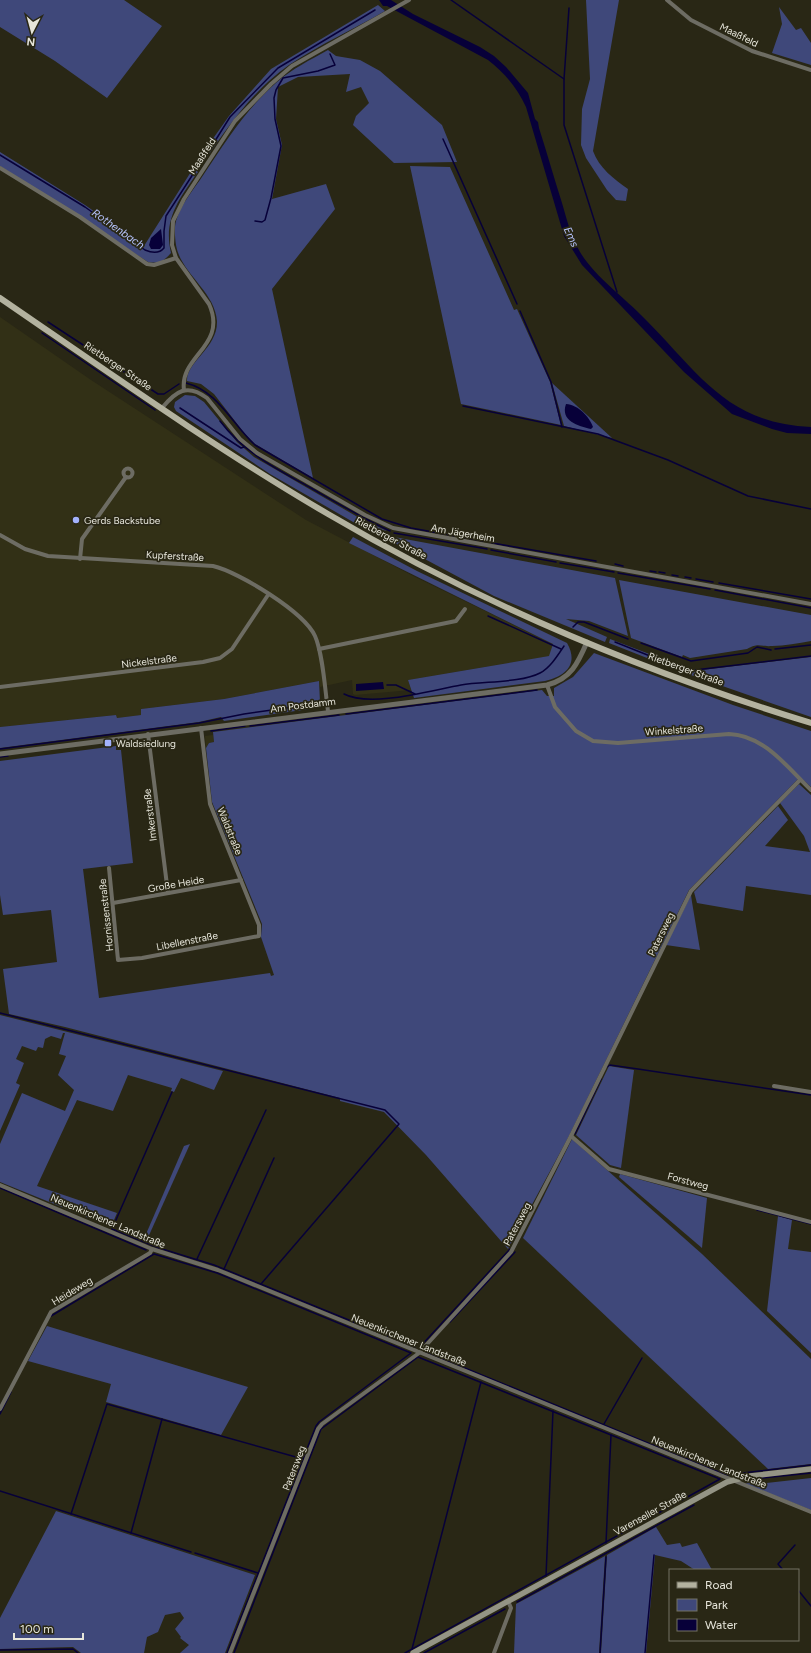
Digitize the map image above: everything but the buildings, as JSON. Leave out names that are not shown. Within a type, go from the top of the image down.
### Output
[{"type":"main road","name":"Rietberger Straße","points":[[0,298],[252,468],[371,539],[468,589],[587,642],[702,686],[811,723]]},
{"type":"main road","name":"Varenseller Straße","points":[[413,1653],[732,1480],[750,1476],[811,1469]]},
{"type":"street","name":"Maaßfeld","points":[[667,0],[691,20],[752,51],[811,70]]},
{"type":"street","name":"Maaßfeld","points":[[184,390],[182,381],[184,376],[210,340],[213,332],[214,318],[210,304],[176,258],[172,245],[173,221],[184,199],[235,121],[271,84],[292,66],[407,1]]},
{"type":"street","points":[[0,168],[80,217],[147,264],[154,265],[176,258]]},
{"type":"street","points":[[162,408],[171,396],[184,390]]},
{"type":"street","name":"Am Jägerheim","points":[[184,390],[196,391],[207,398],[240,439],[257,453],[365,515],[393,528],[811,604]]},
{"type":"street","points":[[80,559],[82,539],[126,476]]},
{"type":"street","name":"Kupferstraße","points":[[0,535],[34,552],[80,559],[213,566],[237,574],[306,621],[315,636],[319,649],[328,711]]},
{"type":"street","name":"Nickelstraße","points":[[0,687],[203,662],[220,658],[232,649],[268,595]]},
{"type":"street","points":[[319,649],[456,621],[465,609]]},
{"type":"street","name":"Am Postdamm","points":[[0,754],[547,684],[556,682],[570,674],[577,665],[587,642]]},
{"type":"street","name":"Winkelstraße","points":[[547,684],[555,707],[576,731],[593,741],[618,743],[729,734],[739,735],[761,744],[811,790]]},
{"type":"street","name":"Waldstraße","points":[[202,728],[210,804],[259,925],[259,936]]},
{"type":"street","name":"Imkerstraße","points":[[148,734],[168,893]]},
{"type":"street","name":"Patersweg","points":[[230,1653],[318,1428],[419,1352],[511,1252],[571,1136],[691,891],[800,780]]},
{"type":"street","name":"Hornissenstraße","points":[[109,868],[118,960]]},
{"type":"street","name":"Große Heide","points":[[112,903],[242,880]]},
{"type":"street","name":"Libellenstraße","points":[[118,960],[142,958],[259,936]]},
{"type":"street","points":[[774,1086],[811,1092]]},
{"type":"street","name":"Forstweg","points":[[571,1136],[609,1169],[811,1222]]},
{"type":"street","name":"Neuenkirchener Landstraße","points":[[0,1185],[152,1249],[218,1270],[811,1512]]},
{"type":"street","name":"Heideweg","points":[[0,1409],[51,1312],[150,1253],[152,1249]]},
{"type":"street","points":[[494,1653],[511,1608],[508,1601]]},
{"type":"shaded area","points":[[0,317],[91,380],[306,520],[415,577],[553,644],[550,656],[408,680],[411,690],[355,695],[353,694],[352,680],[320,687],[319,681],[224,699],[141,709],[142,715],[117,718],[116,715],[0,727]]},
{"type":"shaded area","points":[[213,735],[214,742],[209,743],[206,748],[205,736]]},
{"type":"green space","points":[[0,0],[124,0],[162,26],[107,98],[55,61],[0,27]]},
{"type":"green space","points":[[586,0],[619,0],[593,151],[603,168],[628,189],[626,201],[616,200],[607,190],[586,158],[581,145],[582,109],[590,79]]},
{"type":"green space","points":[[378,5],[385,11],[312,51],[276,75],[240,111],[201,166],[195,164],[229,116],[271,69]]},
{"type":"green space","points":[[779,7],[796,30],[801,28],[811,43],[811,65],[772,53],[782,24]]},
{"type":"green space","points":[[328,50],[336,56],[360,60],[380,71],[442,125],[457,162],[394,163],[353,125],[356,116],[369,103],[361,87],[346,92],[350,74],[298,77],[278,87],[276,119],[282,145],[272,199],[326,184],[335,209],[272,289],[313,478],[255,444],[245,434],[214,394],[201,384],[187,381],[191,367],[213,339],[217,321],[215,310],[210,301],[184,265],[179,255],[176,245],[175,230],[178,215],[184,203],[229,137],[256,103],[283,77]]},
{"type":"green space","points":[[0,152],[85,205],[144,246],[194,167],[198,172],[174,210],[169,230],[171,253],[161,261],[152,263],[148,262],[0,166]]},
{"type":"green space","points":[[410,166],[450,167],[514,310],[517,309],[550,382],[561,425],[461,404]]},
{"type":"green space","points":[[552,383],[612,438],[564,426]]},
{"type":"green space","points":[[185,395],[195,396],[204,402],[237,442],[254,457],[361,519],[387,531],[360,526],[270,474],[176,411],[174,407],[175,402]]},
{"type":"green space","points":[[378,534],[615,578],[628,636],[589,621],[566,619],[607,637],[605,642],[494,596]]},
{"type":"green space","points":[[353,537],[417,571],[567,643],[572,657],[571,663],[559,676],[545,681],[414,698],[408,680],[549,656],[553,644],[349,543]]},
{"type":"green space","points":[[619,580],[811,615],[811,641],[782,646],[757,645],[747,649],[690,658],[683,655],[682,657],[631,638]]},
{"type":"green space","points":[[610,639],[694,671],[811,657],[811,717],[685,673],[609,643]]},
{"type":"green space","points":[[594,653],[733,705],[811,731],[811,787],[800,777],[689,890],[569,1136],[508,1249],[426,1155],[384,1112],[340,1101],[340,1098],[9,1014],[3,969],[57,962],[51,910],[3,915],[0,895],[0,761],[116,746],[116,750],[121,750],[133,863],[83,869],[99,998],[270,973],[271,976],[274,975],[261,937],[262,924],[212,802],[206,748],[209,743],[214,742],[213,732],[542,690],[547,696],[554,696],[554,688],[573,677]]},
{"type":"green space","points":[[319,681],[320,702],[317,708],[224,721],[221,717],[199,722],[0,748],[0,727],[116,715],[117,718],[141,715],[141,709],[224,699]]},
{"type":"green space","points":[[799,784],[811,795],[811,895],[746,886],[743,911],[697,903],[694,892],[778,806],[788,820],[765,846],[810,852],[804,836],[780,803]]},
{"type":"green space","points":[[691,895],[700,950],[666,945]]},
{"type":"green space","points":[[0,1015],[223,1071],[214,1090],[181,1078],[174,1092],[171,1091],[172,1088],[128,1075],[113,1111],[77,1100],[37,1186],[117,1213],[111,1227],[0,1182],[0,1144],[22,1093],[65,1111],[74,1090],[58,1075],[66,1056],[59,1054],[65,1033],[63,1033],[61,1039],[51,1036],[45,1039],[43,1048],[38,1047],[36,1051],[22,1046],[16,1059],[24,1063],[16,1083],[20,1085],[0,1131]]},
{"type":"green space","points":[[609,1066],[634,1070],[621,1168],[610,1165],[576,1135]]},
{"type":"green space","points":[[572,1139],[702,1254],[811,1359],[811,1464],[768,1469],[523,1238]]},
{"type":"green space","points":[[190,1144],[146,1242],[143,1241],[184,1146]]},
{"type":"green space","points":[[620,1174],[707,1198],[702,1248],[619,1177]]},
{"type":"green space","points":[[778,1216],[792,1220],[788,1249],[811,1252],[811,1353],[767,1311]]},
{"type":"green space","points":[[47,1326],[248,1387],[221,1435],[106,1402],[111,1384],[28,1361]]},
{"type":"green space","points":[[811,1478],[811,1510],[746,1484],[749,1481],[758,1484]]},
{"type":"green space","points":[[56,1511],[255,1575],[225,1653],[180,1653],[189,1645],[180,1638],[181,1637],[175,1629],[184,1618],[180,1612],[165,1615],[158,1632],[147,1637],[144,1653],[81,1653],[73,1647],[0,1649],[0,1618]]},
{"type":"green space","points":[[656,1527],[667,1545],[680,1543],[682,1547],[697,1543],[711,1569],[693,1569],[681,1561],[655,1555],[646,1653],[601,1653],[607,1555]]},
{"type":"green space","points":[[605,1556],[599,1653],[514,1653],[516,1604]]},
{"type":"water","name":"Ems","points":[[379,0],[391,0],[413,14],[480,47],[494,56],[506,67],[528,93],[574,240],[586,261],[716,392],[735,405],[757,416],[782,423],[811,427],[811,434],[787,433],[732,414],[684,372],[582,265],[564,236],[526,107],[519,93],[510,81],[488,60],[387,6],[383,6]]},
{"type":"water","points":[[161,229],[163,245],[160,249],[151,249],[149,245],[151,238]]},
{"type":"water","points":[[566,404],[575,406],[579,409],[589,419],[593,427],[591,429],[571,422],[566,415]]},
{"type":"water","points":[[383,682],[384,689],[356,691],[356,684]]},
{"type":"waterway","points":[[451,0],[564,79]]},
{"type":"waterway","points":[[569,8],[564,79],[564,125],[617,292]]},
{"type":"waterway","name":"Rothenbach","points":[[200,165],[230,117],[278,68],[375,10]]},
{"type":"waterway","points":[[255,221],[262,222],[265,220],[271,198],[281,146],[275,119],[274,98],[276,90],[283,78],[318,71],[335,65],[330,54]]},
{"type":"waterway","points":[[443,139],[517,304]]},
{"type":"waterway","name":"Rothenbach","points":[[0,155],[85,207],[145,250],[153,252],[158,252],[164,248],[166,216],[195,171]]},
{"type":"waterway","points":[[520,311],[551,382],[562,427]]},
{"type":"waterway","points":[[48,322],[158,394],[164,394],[179,384]]},
{"type":"waterway","points":[[42,333],[155,410]]},
{"type":"waterway","points":[[186,383],[197,387],[216,401],[255,445],[382,519],[411,528],[483,541]]},
{"type":"waterway","points":[[463,406],[598,434],[668,460],[748,496],[811,509]]},
{"type":"waterway","points":[[180,408],[241,448],[244,447]]},
{"type":"waterway","points":[[220,421],[240,442],[262,459],[286,474],[390,531]]},
{"type":"waterway","points":[[394,533],[487,549]]},
{"type":"waterway","points":[[492,543],[596,561]]},
{"type":"waterway","points":[[491,550],[556,562]]},
{"type":"waterway","points":[[560,563],[614,572]]},
{"type":"waterway","points":[[615,564],[623,566]]},
{"type":"waterway","points":[[650,571],[656,572]]},
{"type":"waterway","points":[[659,572],[665,573]]},
{"type":"waterway","points":[[618,573],[710,589]]},
{"type":"waterway","points":[[672,575],[678,576]]},
{"type":"waterway","points":[[685,577],[691,578]]},
{"type":"waterway","points":[[696,579],[713,582]]},
{"type":"waterway","points":[[719,583],[811,599]]},
{"type":"waterway","points":[[715,590],[811,608]]},
{"type":"waterway","points":[[488,616],[561,649]]},
{"type":"waterway","points":[[573,627],[578,622],[584,622],[628,639]]},
{"type":"waterway","points":[[615,642],[685,670],[811,656]]},
{"type":"waterway","points":[[641,643],[691,661],[748,653],[757,647],[771,650]]},
{"type":"waterway","points":[[775,649],[811,645]]},
{"type":"waterway","points":[[344,694],[356,698],[385,699],[461,685],[523,679],[544,671],[554,661],[564,646]]},
{"type":"waterway","points":[[387,685],[396,685],[415,694]]},
{"type":"waterway","points":[[346,714],[537,690]]},
{"type":"waterway","points":[[0,749],[199,723],[244,714],[315,704]]},
{"type":"waterway","points":[[250,726],[339,715]]},
{"type":"waterway","points":[[211,731],[245,726]]},
{"type":"waterway","points":[[0,757],[8,756]]},
{"type":"waterway","points":[[0,1013],[385,1110],[399,1124],[261,1284]]},
{"type":"waterway","points":[[607,1067],[610,1065],[811,1095]]},
{"type":"waterway","points":[[575,1134],[601,1079]]},
{"type":"waterway","points":[[172,1092],[112,1229],[159,1248],[214,1265],[415,1347]]},
{"type":"waterway","points":[[197,1259],[266,1110]]},
{"type":"waterway","points":[[224,1269],[274,1158]]},
{"type":"waterway","points":[[0,1188],[146,1250]]},
{"type":"waterway","points":[[757,1210],[811,1224]]},
{"type":"waterway","points":[[419,1348],[510,1249]]},
{"type":"waterway","points":[[450,1322],[515,1252]]},
{"type":"waterway","points":[[51,1316],[154,1254],[217,1273],[411,1353],[319,1422],[316,1426],[227,1653]]},
{"type":"waterway","points":[[426,1352],[726,1475],[811,1465]]},
{"type":"waterway","points":[[234,1653],[321,1429],[418,1357],[720,1479],[405,1653]]},
{"type":"waterway","points":[[604,1424],[642,1358]]},
{"type":"waterway","points":[[412,1649],[481,1382]]},
{"type":"waterway","points":[[0,1414],[11,1392]]},
{"type":"waterway","points":[[71,1514],[107,1404],[303,1459]]},
{"type":"waterway","points":[[546,1576],[553,1411]]},
{"type":"waterway","points":[[131,1533],[162,1419]]},
{"type":"waterway","points":[[606,1543],[611,1435]]},
{"type":"waterway","points":[[753,1479],[811,1473]]},
{"type":"waterway","points":[[0,1491],[191,1552]]},
{"type":"waterway","points":[[517,1602],[694,1505]]},
{"type":"waterway","points":[[782,1569],[778,1564],[795,1545]]},
{"type":"waterway","points":[[195,1553],[258,1573]]},
{"type":"waterway","points":[[645,1653],[654,1555]]},
{"type":"waterway","points":[[600,1653],[606,1557]]},
{"type":"waterway","points":[[799,1591],[811,1606]]},
{"type":"waterway","points":[[424,1653],[505,1609]]},
{"type":"waterway","points":[[0,1650],[73,1649],[78,1653]]},
{"type":"place","name":"Gerds Backstube","points":[[76,520]]},
{"type":"place","name":"Waldsiedlung","points":[[108,743]]}]
